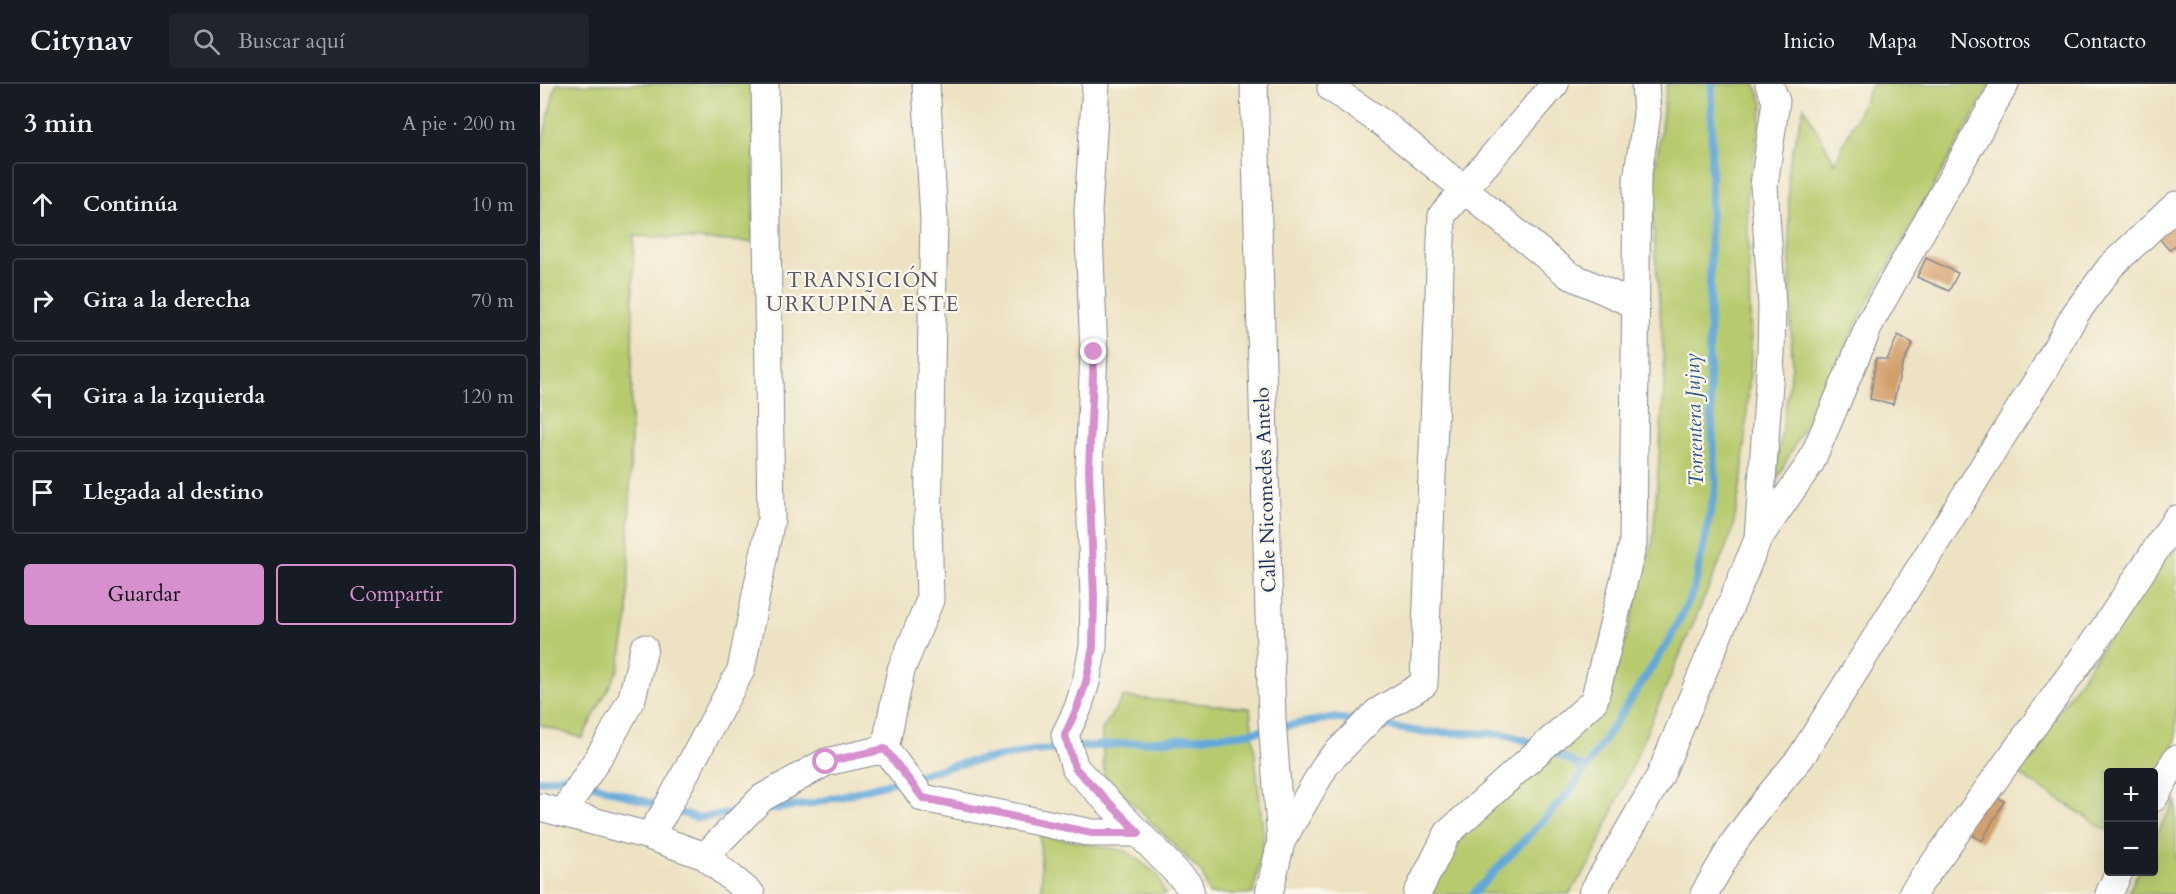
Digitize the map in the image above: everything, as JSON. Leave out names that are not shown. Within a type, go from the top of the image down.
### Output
[{"type":"street","points":[[649,836],[664,813],[741,670],[771,519],[765,84]]},
{"type":"street","points":[[926,84],[934,220],[928,521],[930,600],[901,670],[885,749],[923,798],[1092,833],[1139,833]]},
{"type":"street","points":[[1096,84],[1088,211],[1094,352],[1089,469],[1094,597],[1093,647],[1086,682],[1065,735],[1075,768],[1188,884],[1191,894]]},
{"type":"street","name":"Calle Nicomedes Antelo","points":[[1254,84],[1272,720],[1281,842],[1269,894]]},
{"type":"street","points":[[1281,842],[1327,763],[1377,712],[1424,684],[1442,215],[1555,84]]},
{"type":"street","points":[[1418,894],[1448,833],[1594,701],[1633,544],[1637,179],[1647,115],[1645,84]]},
{"type":"street","points":[[1758,539],[1771,355],[1772,305],[1764,185],[1776,101],[1769,84]]},
{"type":"street","points":[[1592,894],[1660,776],[1758,539],[1811,462],[1872,319],[2005,84]]},
{"type":"street","points":[[1331,88],[1384,124],[1569,275],[1636,305]]},
{"type":"street","points":[[1704,894],[1735,841],[1808,747],[2036,383],[2076,313],[2111,266],[2176,205]]},
{"type":"street","points":[[1912,894],[2105,627],[2176,519]]},
{"type":"street","points":[[644,648],[632,698],[610,739],[552,810],[649,836],[705,856],[752,894]]},
{"type":"street","points":[[705,856],[762,798],[826,762],[885,749]]},
{"type":"street","points":[[2158,791],[2176,759]]},
{"type":"street","points":[[2109,894],[2117,876]]},
{"type":"green space","points":[[556,84],[754,84],[753,242],[634,236],[628,617],[619,668],[582,738],[540,725],[540,151]]},
{"type":"green space","points":[[1667,84],[1755,84],[1763,104],[1747,194],[1751,357],[1742,476],[1732,533],[1591,862],[1569,894],[1431,894],[1431,888],[1467,828],[1609,698],[1653,541],[1665,374],[1651,201]]},
{"type":"green space","points":[[1872,84],[1991,84],[1866,306],[1773,487],[1792,366],[1788,168],[1804,107],[1835,163]]},
{"type":"green space","points":[[2176,538],[2176,742],[2158,776],[2158,768],[2104,768],[2104,828],[2017,773]]},
{"type":"green space","points":[[1123,697],[1250,708],[1264,841],[1253,894],[1209,894],[1202,873],[1104,775],[1102,730]]},
{"type":"green space","points":[[2176,800],[2176,894],[2128,894],[2136,876],[2158,876],[2158,831]]},
{"type":"green space","points":[[1040,835],[1126,851],[1157,874],[1165,894],[1042,894]]},
{"type":"building","points":[[2176,222],[2176,245],[2169,250],[2154,232]]},
{"type":"building","points":[[1926,258],[1958,273],[1949,291],[1917,277]]},
{"type":"building","points":[[1898,335],[1913,343],[1902,366],[1893,404],[1870,399],[1876,358],[1887,360]]},
{"type":"building","points":[[1987,791],[2004,801],[1982,841],[1965,831]]},
{"type":"waterway","name":"Torrentera Jujuy","points":[[1473,894],[1570,792],[1669,641],[1694,590],[1716,486],[1709,376],[1712,84]]},
{"type":"waterway","points":[[761,810],[811,804],[959,764],[1033,751],[1241,734],[1331,718],[1349,720]]},
{"type":"waterway","points":[[1384,726],[1422,732],[1503,734],[1544,746],[1586,770]]},
{"type":"waterway","points":[[540,781],[566,776],[697,818],[736,813]]},
{"type":"district","name":"TRANSICIÓN URKUPIÑA ESTE","points":[[863,292]]},
{"type":"route","points":[[826,762],[885,749],[923,798],[1092,833],[1139,833],[1075,768],[1065,735],[1086,682],[1093,647],[1094,597],[1089,469],[1094,352]]}]
